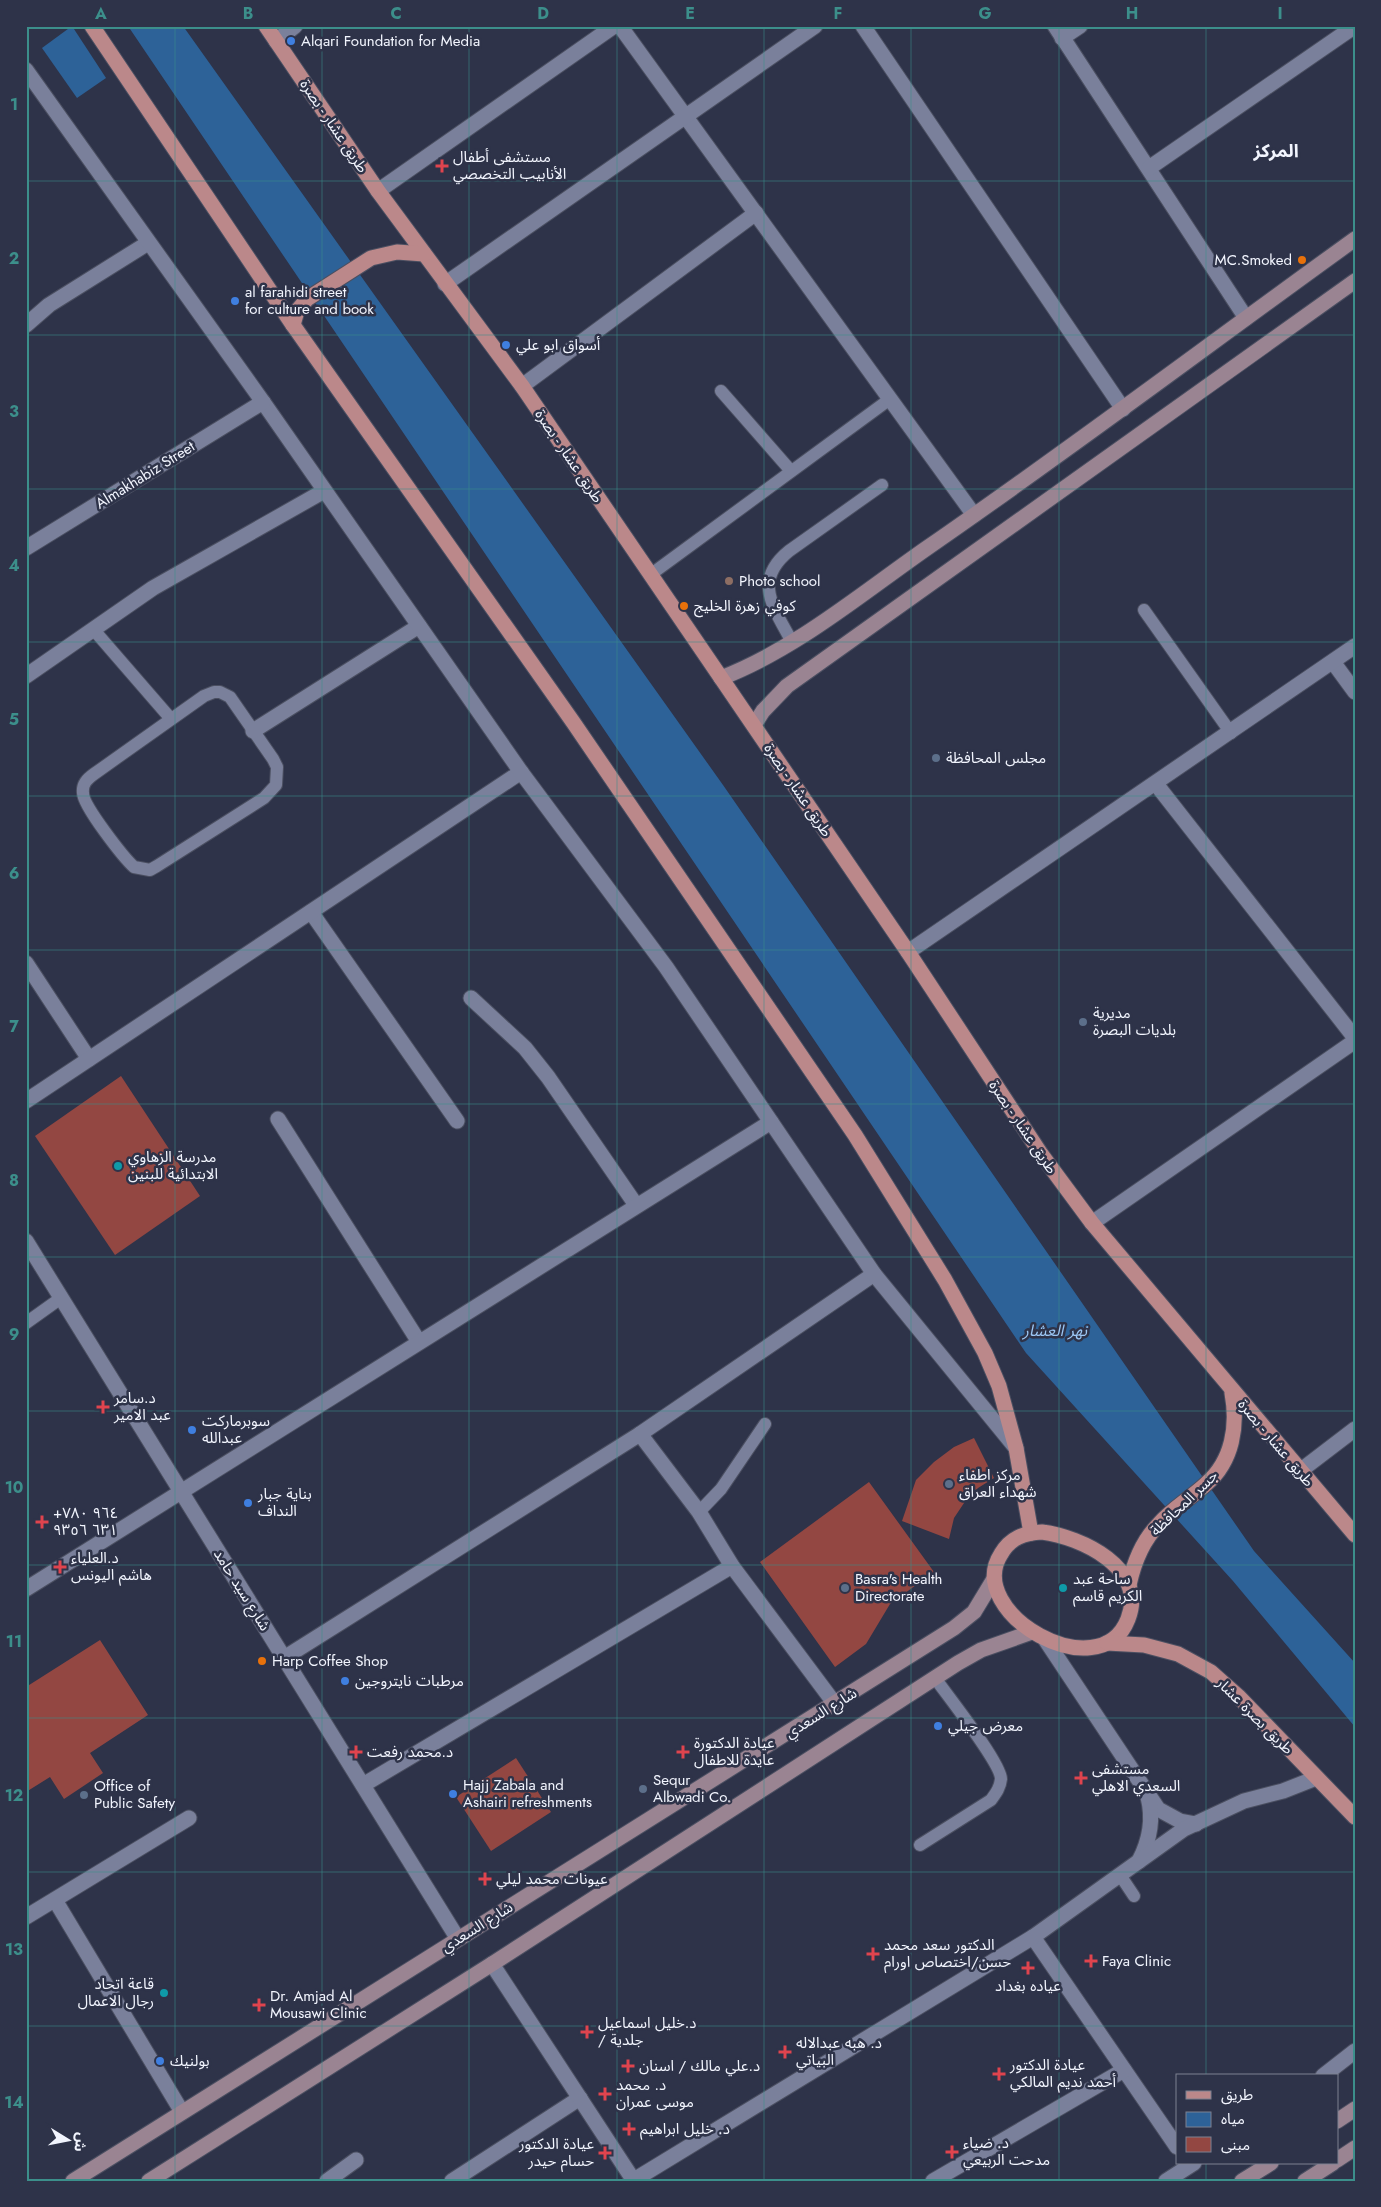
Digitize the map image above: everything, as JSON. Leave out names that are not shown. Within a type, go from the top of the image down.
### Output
[{"type":"main road","points":[[92,26],[292,325],[573,722],[855,1135],[945,1280],[985,1353],[1000,1386],[1016,1448],[1031,1532]]},
{"type":"main road","name":"طريق عشار - بصرة","points":[[266,26],[378,191],[522,386],[908,952],[1041,1154],[1092,1223],[1355,1535]]},
{"type":"main road","points":[[721,678],[746,668],[792,642],[1123,409],[1246,318],[1352,246]]},
{"type":"main road","points":[[292,325],[297,311],[307,299],[371,258],[397,252],[424,254]]},
{"type":"main road","points":[[754,725],[769,704],[787,686],[1355,281]]},
{"type":"main road","name":"جسر المحافظة","points":[[1129,1585],[1136,1558],[1160,1522],[1208,1482],[1221,1467],[1230,1449],[1234,1430],[1235,1410],[1232,1391]]},
{"type":"main road","points":[[1031,1532],[1058,1534],[1087,1545],[1116,1567],[1129,1585],[1132,1607],[1129,1618],[1116,1637],[1107,1643],[1087,1648],[1038,1635],[1009,1611],[1001,1599],[994,1579],[998,1558],[1004,1548],[1012,1541],[1031,1532]]},
{"type":"main road","name":"شارع السعدي","points":[[72,2181],[835,1704],[965,1620],[982,1602],[994,1579]]},
{"type":"main road","points":[[149,2181],[492,1964],[935,1678],[981,1650],[1038,1635]]},
{"type":"main road","name":"طريق بصرة عشار","points":[[1107,1643],[1144,1645],[1178,1654],[1211,1672],[1238,1696],[1355,1817]]},
{"type":"main road","points":[[1338,2120],[1355,2109]]},
{"type":"main road","points":[[1338,2160],[1355,2148]]},
{"type":"main road","points":[[1242,2181],[1269,2164]]},
{"type":"main road","points":[[1305,2181],[1332,2164]]},
{"type":"street","points":[[276,41],[295,26]]},
{"type":"street","points":[[378,191],[614,26]]},
{"type":"street","points":[[620,26],[974,515]]},
{"type":"street","points":[[445,284],[815,26]]},
{"type":"street","points":[[862,26],[1123,409]]},
{"type":"street","points":[[1080,26],[1058,32],[1246,318]]},
{"type":"street","points":[[1149,168],[1355,26]]},
{"type":"street","points":[[29,79],[263,402],[521,772],[666,967],[874,1274],[1016,1448]]},
{"type":"street","points":[[522,386],[756,214]]},
{"type":"street","points":[[26,325],[49,305],[148,243]]},
{"type":"street","name":"Almakhabiz Street","points":[[26,548],[263,402]]},
{"type":"street","points":[[26,676],[153,588],[324,491]]},
{"type":"street","points":[[253,731],[418,626]]},
{"type":"street","points":[[908,952],[1231,733],[1355,646]]},
{"type":"street","points":[[1333,662],[1355,692]]},
{"type":"street","points":[[26,1101],[521,772]]},
{"type":"street","points":[[1092,1223],[1355,1039],[1156,784]]},
{"type":"street","points":[[311,912],[456,1121]]},
{"type":"street","points":[[26,963],[89,1059]]},
{"type":"street","points":[[471,998],[525,1048],[636,1205]]},
{"type":"street","points":[[278,1119],[419,1342]]},
{"type":"street","points":[[26,1589],[771,1122]]},
{"type":"street","name":"شارع سيد حامد","points":[[26,1241],[458,1939]]},
{"type":"street","points":[[284,1658],[640,1434],[874,1274]]},
{"type":"street","points":[[1300,1470],[1355,1429]]},
{"type":"street","points":[[640,1434],[699,1512],[732,1566],[835,1704]]},
{"type":"street","points":[[363,1785],[732,1566]]},
{"type":"street","points":[[1038,1635],[1158,1810],[1170,1817],[1196,1824]]},
{"type":"street","points":[[492,1964],[634,2181],[1033,1937],[1184,1829],[1244,1801],[1283,1791],[1316,1778]]},
{"type":"street","points":[[1138,1862],[1150,1836],[1151,1822],[1146,1793]]},
{"type":"street","points":[[26,1917],[189,1818]]},
{"type":"street","points":[[55,1900],[182,2112]]},
{"type":"street","points":[[1033,1937],[1176,2146]]},
{"type":"street","points":[[1326,2074],[1355,2051]]},
{"type":"street","points":[[933,2181],[1124,2070]]},
{"type":"street","points":[[452,2181],[580,2098]]},
{"type":"street","points":[[327,2181],[356,2160]]},
{"type":"street","points":[[1166,2181],[1191,2164]]},
{"type":"lane","points":[[721,391],[791,472]]},
{"type":"lane","points":[[650,575],[890,399]]},
{"type":"lane","points":[[792,642],[770,600],[768,586],[771,572],[778,560],[789,551],[882,485]]},
{"type":"lane","points":[[1144,610],[1231,733]]},
{"type":"lane","points":[[93,629],[170,719]]},
{"type":"lane","points":[[220,692],[230,697],[277,767],[276,785],[271,793],[157,866],[142,870],[128,862],[87,806],[82,792],[88,778],[170,719],[209,693],[220,692]]},
{"type":"lane","points":[[26,1323],[61,1298]]},
{"type":"lane","points":[[699,1512],[722,1489],[765,1424]]},
{"type":"lane","points":[[920,1845],[991,1800],[999,1789],[1001,1777],[991,1757],[935,1678]]},
{"type":"lane","points":[[1120,1875],[1134,1896]]},
{"type":"water","points":[[72,26],[106,78],[77,98],[42,48]]},
{"type":"water","name":"نهر العشار","points":[[128,26],[183,26],[723,785],[1254,1551],[1355,1663],[1355,1727],[1233,1581],[1026,1353]]},
{"type":"building","name":"مدرسة الزهاوي اﻻبتدائية للبنين","points":[[121,1076],[200,1196],[115,1255],[35,1136]]},
{"type":"building","name":"مركز اطفاء شهداء العراق","points":[[974,1438],[994,1478],[978,1488],[966,1500],[954,1518],[949,1539],[902,1521],[916,1480],[934,1462],[954,1447]]},
{"type":"building","name":"Basra's Health Directorate","points":[[869,1482],[934,1572],[890,1604],[866,1644],[835,1667],[760,1562]]},
{"type":"building","points":[[100,1640],[148,1715],[90,1753],[103,1773],[64,1799],[50,1777],[26,1792],[26,1687]]},
{"type":"building","points":[[516,1758],[551,1812],[491,1851],[456,1797]]},
{"type":"place","name":"Alqari Foundation for Media","points":[[291,41]]},
{"type":"place","name":"مستشفى أطفال الأنابيب التخصصي","points":[[442,166]]},
{"type":"place","name":"MC.Smoked","points":[[1302,260]]},
{"type":"place","name":"al farahidi street for culture and book","points":[[235,301]]},
{"type":"place","name":"أسواق ابو علي","points":[[506,345]]},
{"type":"place","name":"Photo school","points":[[729,581]]},
{"type":"place","name":"كوفي زهرة الخليج","points":[[684,606]]},
{"type":"place","name":"مجلس المحافظة","points":[[936,758]]},
{"type":"place","name":"مديرية بلديات البصرة","points":[[1083,1022]]},
{"type":"place","name":"مدرسة الزهاوي اﻻبتدائية للبنين","points":[[118,1166]]},
{"type":"place","name":"د.سامر عبد الامير","points":[[103,1407]]},
{"type":"place","name":"سوبرماركت عبدالله","points":[[192,1430]]},
{"type":"place","name":"مركز اطفاء شهداء العراق","points":[[949,1484]]},
{"type":"place","name":"بناية جبار النداف","points":[[248,1503]]},
{"type":"place","name":"+٩٦٤ ٧٨٠ ٦٣١ ٩٣٥٦","points":[[42,1522]]},
{"type":"place","name":"د.العلياء هاشم اليونس","points":[[60,1567]]},
{"type":"place","name":"Basra's Health Directorate","points":[[845,1588]]},
{"type":"place","name":"ساحة عبد الكريم قاسم","points":[[1063,1588]]},
{"type":"place","name":"Harp Coffee Shop","points":[[262,1661]]},
{"type":"place","name":"مرطبات نايتروجين","points":[[345,1681]]},
{"type":"place","name":"معرض جيلي","points":[[938,1726]]},
{"type":"place","name":"د.محمد رفعت","points":[[356,1752]]},
{"type":"place","name":"عيادة الدكتورة عايدة للاطفال","points":[[683,1752]]},
{"type":"place","name":"مستشفى السعدي الاهلي","points":[[1081,1778]]},
{"type":"place","name":"Sequr Albwadi Co.","points":[[643,1789]]},
{"type":"place","name":"Hajj Zabala and Ashairi refreshments","points":[[453,1794]]},
{"type":"place","name":"Office of Public Safety","points":[[84,1795]]},
{"type":"place","name":"عيونات محمد ليلي","points":[[485,1879]]},
{"type":"place","name":"الدكتور سعد محمد حسن/اختصاص اورام","points":[[873,1954]]},
{"type":"place","name":"Faya Clinic","points":[[1091,1961]]},
{"type":"place","name":"عياده بغداد","points":[[1028,1968]]},
{"type":"place","name":"قاعة اتحاد رجال الاعمال","points":[[164,1993]]},
{"type":"place","name":"Dr. Amjad Al Mousawi Clinic","points":[[259,2005]]},
{"type":"place","name":"د.خليل اسماعيل / جلدية","points":[[587,2032]]},
{"type":"place","name":"د. هبه عبدالاله البياتي","points":[[785,2052]]},
{"type":"place","name":"بولنيك","points":[[160,2061]]},
{"type":"place","name":"د.علي مالك / اسنان","points":[[628,2066]]},
{"type":"place","name":"عيادة الدكتور أحمد نديم المالكي","points":[[999,2074]]},
{"type":"place","name":"د. محمد موسى عمران","points":[[605,2094]]},
{"type":"place","name":"د. خليل ابراهيم","points":[[629,2129]]},
{"type":"place","name":"د. ضياء مدحت الربيعي","points":[[952,2152]]},
{"type":"place","name":"عيادة الدكتور حسام حيدر","points":[[605,2153]]},
{"type":"district","name":"المركز","points":[[1276,151]]}]
